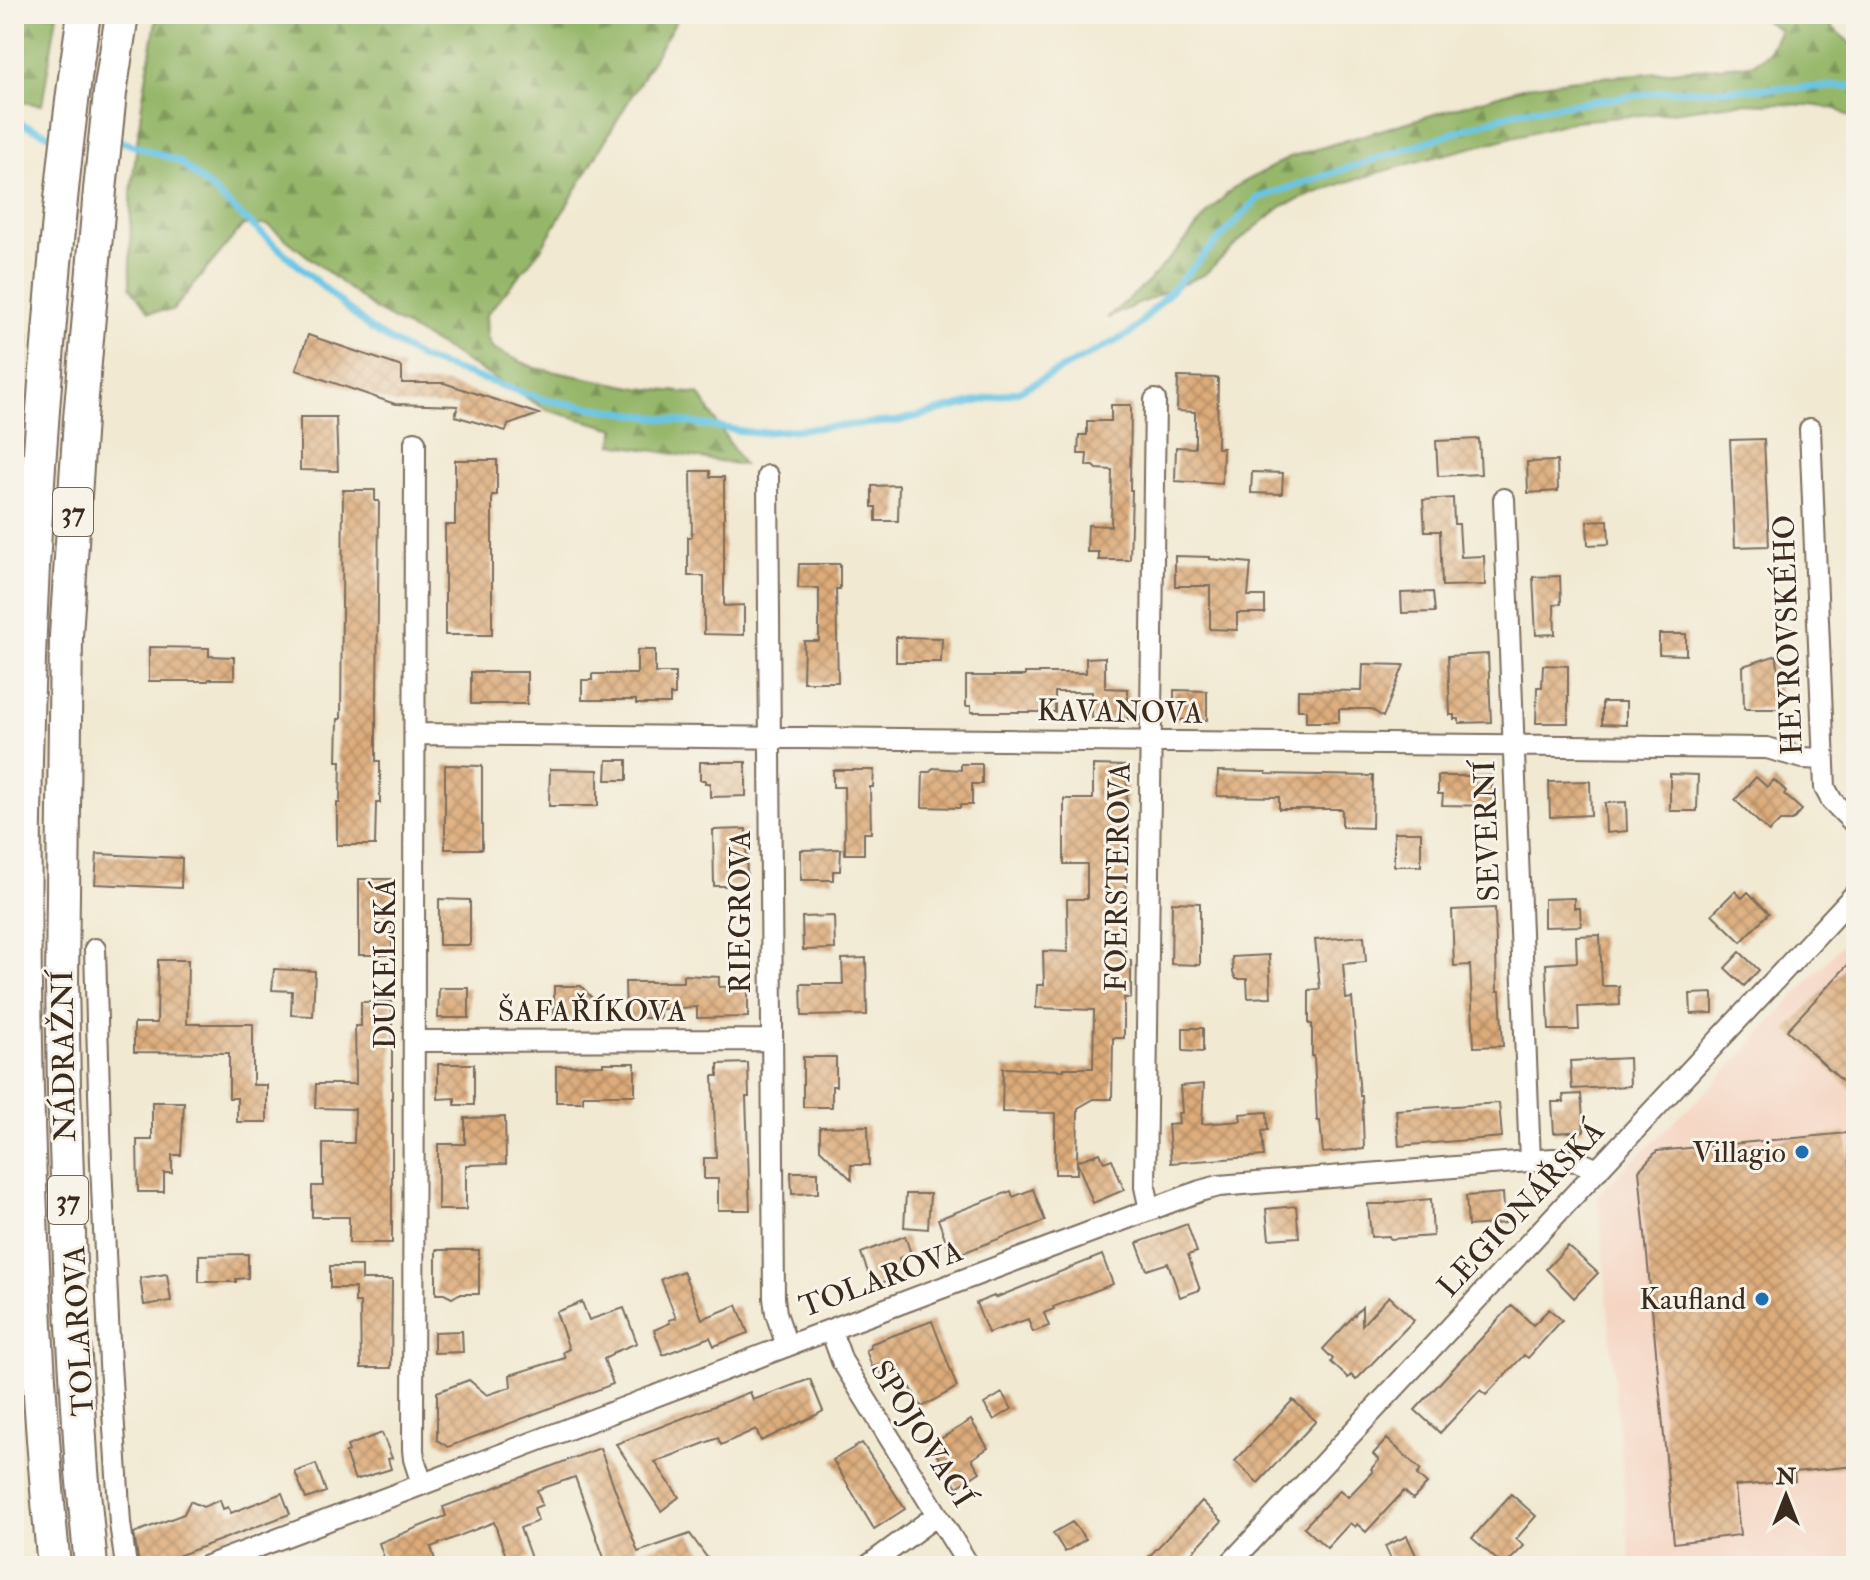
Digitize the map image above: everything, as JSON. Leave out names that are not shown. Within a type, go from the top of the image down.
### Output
[{"type":"main road","name":"37","points":[[25,778],[28,654],[46,370],[62,186],[84,14]]},
{"type":"main road","name":"NÁDRAŽNÍ","points":[[91,1566],[81,1456],[68,1214],[62,980],[66,636],[80,419],[100,190],[122,14]]},
{"type":"main road","points":[[14,583],[35,528]]},
{"type":"main road","points":[[14,745],[25,778]]},
{"type":"main road","name":"NÁDRAŽNÍ","points":[[25,778],[24,968],[33,1275],[40,1406],[54,1566]]},
{"type":"street","name":"FOERSTEROVA","points":[[1150,1210],[1145,1187],[1155,400]]},
{"type":"street","name":"HEYROVSKÉHO","points":[[1810,429],[1826,793],[1856,825]]},
{"type":"street","name":"DUKELSKÁ","points":[[415,442],[413,1449],[422,1484]]},
{"type":"street","name":"RIEGROVA","points":[[768,476],[774,1298],[787,1346]]},
{"type":"street","name":"SEVERNÍ","points":[[1504,499],[1530,1161]]},
{"type":"street","name":"KAVANOVA","points":[[415,734],[1767,748],[1803,758],[1823,759]]},
{"type":"street","name":"LEGIONÁŘSKÁ","points":[[1228,1566],[1856,893]]},
{"type":"street","name":"TOLAROVA","points":[[95,949],[109,1349],[120,1523],[126,1566]]},
{"type":"street","name":"ŠAFAŘÍKOVA","points":[[414,1041],[771,1040]]},
{"type":"street","name":"TOLAROVA","points":[[207,1566],[1200,1191],[1219,1186],[1553,1159],[1577,1161],[1598,1170]]},
{"type":"street","name":"SPOJOVACÍ","points":[[831,1330],[842,1361],[969,1566]]},
{"type":"street","points":[[868,1566],[937,1515]]},
{"type":"shaded area","points":[[1856,929],[1856,1566],[1631,1566],[1598,1194],[1716,1082]]},
{"type":"green space","points":[[14,14],[57,14],[42,105],[14,101]]},
{"type":"green space","points":[[157,14],[680,14],[541,249],[486,315],[487,337],[493,349],[535,368],[638,388],[699,394],[743,465],[612,444],[616,429],[547,410],[377,311],[268,225],[243,225],[173,310],[149,312],[130,287],[131,193]]},
{"type":"green space","points":[[1754,14],[1817,14],[1856,48],[1856,121],[1837,109],[1739,103],[1575,121],[1423,160],[1343,183],[1282,206],[1205,274],[1107,318],[1147,283],[1233,188],[1290,157],[1529,86],[1753,64],[1768,53],[1780,30]]},
{"type":"green space","points":[[28,337],[14,445],[14,362]]},
{"type":"building","points":[[308,335],[402,367],[402,383],[444,383],[539,414],[508,425],[506,431],[455,416],[458,406],[395,404],[296,370]]},
{"type":"building","points":[[1178,377],[1218,378],[1217,448],[1223,448],[1222,484],[1175,481],[1176,447],[1195,448],[1195,412],[1177,411]]},
{"type":"building","points":[[1111,405],[1131,405],[1130,560],[1099,560],[1099,552],[1087,552],[1088,525],[1111,526],[1112,470],[1086,466],[1087,454],[1078,454],[1079,435],[1087,435],[1087,421],[1111,421]]},
{"type":"building","points":[[300,417],[336,417],[338,471],[300,470]]},
{"type":"building","points":[[1479,439],[1481,474],[1438,476],[1436,441]]},
{"type":"building","points":[[1764,439],[1769,546],[1735,547],[1730,440]]},
{"type":"building","points":[[455,460],[497,460],[497,495],[492,495],[492,635],[445,635],[445,525],[455,525]]},
{"type":"building","points":[[1557,461],[1558,491],[1528,493],[1527,462]]},
{"type":"building","points":[[691,471],[710,471],[710,477],[724,477],[724,606],[744,605],[744,635],[704,634],[704,576],[688,576],[688,537],[692,537]]},
{"type":"building","points":[[1252,472],[1283,473],[1282,494],[1251,493]]},
{"type":"building","points":[[899,485],[898,521],[876,521],[872,486]]},
{"type":"building","points":[[343,490],[375,490],[375,501],[379,501],[376,761],[380,761],[380,803],[376,803],[375,845],[337,845],[341,761],[337,761],[338,719],[341,719]]},
{"type":"building","points":[[1453,498],[1454,524],[1459,524],[1461,557],[1484,556],[1485,585],[1442,586],[1440,531],[1425,531],[1423,500]]},
{"type":"building","points":[[1608,520],[1609,544],[1588,545],[1587,521]]},
{"type":"building","points":[[1175,556],[1251,563],[1248,596],[1265,596],[1265,613],[1237,613],[1237,630],[1210,629],[1210,586],[1175,586]]},
{"type":"building","points":[[799,564],[840,564],[840,589],[836,589],[838,682],[803,682],[804,641],[819,641],[819,588],[798,588]]},
{"type":"building","points":[[1560,576],[1561,604],[1554,605],[1555,634],[1536,635],[1533,577]]},
{"type":"building","points":[[1433,592],[1435,612],[1402,613],[1401,593]]},
{"type":"building","points":[[1659,634],[1686,634],[1686,655],[1659,654]]},
{"type":"building","points":[[896,637],[942,638],[941,662],[896,662]]},
{"type":"building","points":[[149,647],[209,648],[209,656],[234,657],[234,679],[149,681]]},
{"type":"building","points":[[637,650],[655,650],[655,673],[675,673],[675,695],[670,695],[670,704],[636,704],[636,700],[582,700],[582,680],[592,680],[592,674],[637,674]]},
{"type":"building","points":[[1488,654],[1491,722],[1459,723],[1459,719],[1450,715],[1448,656]]},
{"type":"building","points":[[1777,655],[1780,709],[1744,709],[1743,666]]},
{"type":"building","points":[[1105,657],[1105,688],[1128,689],[1128,719],[1092,719],[1092,692],[1055,692],[1055,712],[971,712],[971,706],[966,706],[966,676],[1086,673],[1086,658]]},
{"type":"building","points":[[1363,664],[1404,665],[1383,717],[1371,709],[1339,709],[1339,722],[1306,722],[1306,710],[1298,710],[1298,690],[1362,691]]},
{"type":"building","points":[[1543,665],[1568,666],[1568,723],[1536,723],[1537,687],[1542,687]]},
{"type":"building","points":[[471,672],[527,672],[527,704],[471,704]]},
{"type":"building","points":[[1174,690],[1207,691],[1207,720],[1174,720]]},
{"type":"building","points":[[1602,702],[1626,702],[1626,725],[1602,724]]},
{"type":"building","points":[[607,760],[627,760],[627,780],[606,780]]},
{"type":"building","points":[[700,762],[746,762],[746,796],[710,797],[710,783],[700,780]]},
{"type":"building","points":[[961,764],[982,764],[982,784],[972,784],[972,805],[960,805],[960,808],[922,807],[923,772],[930,772],[933,768],[961,770]]},
{"type":"building","points":[[445,765],[482,766],[482,849],[445,849]]},
{"type":"building","points":[[1093,765],[1127,766],[1125,960],[1131,960],[1131,998],[1124,998],[1124,1038],[1113,1038],[1112,1099],[1094,1099],[1078,1108],[1077,1161],[1100,1153],[1104,1162],[1112,1159],[1124,1190],[1093,1203],[1077,1162],[1077,1174],[1055,1174],[1055,1113],[1002,1112],[1003,1068],[1093,1068],[1094,1010],[1036,1008],[1037,985],[1044,985],[1043,951],[1068,952],[1067,899],[1087,899],[1087,864],[1064,864],[1064,799],[1093,799]]},
{"type":"building","points":[[550,769],[598,770],[598,806],[549,806]]},
{"type":"building","points":[[833,770],[874,770],[873,787],[870,787],[871,833],[864,833],[864,854],[845,854],[844,787],[833,787]]},
{"type":"building","points":[[1218,771],[1373,776],[1372,828],[1342,827],[1342,809],[1279,809],[1279,797],[1217,796]]},
{"type":"building","points":[[1670,774],[1698,775],[1697,811],[1670,811]]},
{"type":"building","points":[[1438,776],[1492,776],[1492,806],[1442,805],[1443,794],[1438,794]]},
{"type":"building","points":[[1756,777],[1767,787],[1774,780],[1802,810],[1792,821],[1780,821],[1769,832],[1735,800]]},
{"type":"building","points":[[1590,781],[1591,815],[1550,817],[1549,782]]},
{"type":"building","points":[[1626,802],[1627,831],[1606,833],[1605,803]]},
{"type":"building","points":[[746,829],[747,886],[714,886],[713,830]]},
{"type":"building","points":[[1394,832],[1421,832],[1421,866],[1394,866]]},
{"type":"building","points":[[841,849],[840,871],[833,871],[833,880],[801,880],[801,850]]},
{"type":"building","points":[[97,854],[182,858],[181,888],[95,884]]},
{"type":"building","points":[[359,879],[392,879],[392,955],[359,955]]},
{"type":"building","points":[[1735,891],[1742,898],[1748,892],[1769,913],[1741,942],[1712,914]]},
{"type":"building","points":[[1574,898],[1574,908],[1580,908],[1581,926],[1544,927],[1544,899]]},
{"type":"building","points":[[439,899],[470,900],[470,945],[439,945]]},
{"type":"building","points":[[1172,902],[1200,903],[1200,965],[1171,964]]},
{"type":"building","points":[[1495,908],[1497,991],[1500,991],[1503,1046],[1474,1047],[1470,965],[1454,966],[1452,910]]},
{"type":"building","points":[[834,916],[835,949],[803,950],[802,917]]},
{"type":"building","points":[[1600,935],[1602,986],[1619,986],[1620,1005],[1578,1007],[1579,1030],[1549,1030],[1546,964],[1577,962],[1576,936]]},
{"type":"building","points":[[1364,936],[1366,962],[1343,964],[1346,999],[1352,998],[1364,1149],[1323,1153],[1320,1121],[1317,1121],[1312,1024],[1309,1024],[1309,990],[1320,989],[1315,940]]},
{"type":"building","points":[[1740,952],[1759,970],[1744,986],[1725,968]]},
{"type":"building","points":[[1269,955],[1271,997],[1248,998],[1247,979],[1236,979],[1232,957]]},
{"type":"building","points":[[1856,956],[1856,1094],[1787,1030]]},
{"type":"building","points":[[866,958],[867,1015],[802,1016],[801,984],[843,984],[842,959]]},
{"type":"building","points":[[158,960],[188,960],[187,1024],[253,1024],[253,1085],[267,1085],[267,1122],[237,1122],[237,1098],[229,1098],[229,1053],[134,1052],[134,1023],[157,1023]]},
{"type":"building","points":[[274,969],[315,971],[313,1016],[291,1015],[292,991],[272,990]]},
{"type":"building","points":[[683,975],[719,977],[719,987],[748,986],[748,1017],[697,1018],[697,1007],[660,1009],[660,1018],[626,1018],[625,982],[683,982]]},
{"type":"building","points":[[554,986],[581,986],[593,999],[585,1005],[585,1018],[554,1018]]},
{"type":"building","points":[[439,988],[469,988],[469,1018],[438,1018]]},
{"type":"building","points":[[1713,993],[1713,1013],[1691,1014],[1690,994]]},
{"type":"building","points":[[361,1002],[392,1002],[392,1243],[349,1243],[349,1217],[312,1217],[312,1186],[323,1186],[323,1143],[354,1143],[355,1109],[315,1108],[316,1084],[356,1084],[355,1026],[361,1026]]},
{"type":"building","points":[[1183,1028],[1203,1028],[1203,1052],[1183,1051]]},
{"type":"building","points":[[803,1057],[836,1057],[832,1107],[803,1107]]},
{"type":"building","points":[[1629,1058],[1630,1086],[1572,1089],[1570,1061]]},
{"type":"building","points":[[635,1063],[635,1095],[583,1095],[583,1102],[556,1102],[556,1066]]},
{"type":"building","points":[[748,1063],[749,1097],[746,1097],[750,1210],[718,1210],[718,1179],[704,1179],[704,1158],[716,1158],[713,1076],[718,1076],[718,1064]]},
{"type":"building","points":[[438,1064],[474,1064],[474,1105],[455,1105],[455,1098],[438,1099]]},
{"type":"building","points":[[1204,1084],[1202,1124],[1241,1121],[1240,1114],[1267,1112],[1268,1130],[1262,1131],[1264,1156],[1171,1163],[1168,1125],[1179,1124],[1178,1113],[1182,1113],[1180,1086]]},
{"type":"building","points":[[1581,1094],[1584,1131],[1554,1133],[1552,1102],[1564,1102],[1563,1095]]},
{"type":"building","points":[[152,1102],[184,1102],[181,1155],[172,1155],[172,1173],[164,1173],[164,1192],[138,1192],[137,1140],[152,1140]]},
{"type":"building","points":[[1499,1103],[1502,1137],[1399,1146],[1396,1110]]},
{"type":"building","points":[[505,1117],[506,1164],[466,1165],[466,1210],[438,1210],[438,1144],[465,1144],[465,1118]]},
{"type":"building","points":[[868,1126],[869,1165],[851,1165],[852,1180],[820,1149],[820,1127]]},
{"type":"building","points":[[1847,1133],[1856,1227],[1856,1466],[1794,1472],[1795,1481],[1735,1486],[1740,1535],[1674,1543],[1639,1170],[1657,1151]]},
{"type":"building","points":[[791,1172],[818,1172],[818,1193],[792,1194]]},
{"type":"building","points":[[1033,1189],[1045,1221],[952,1257],[938,1219],[1011,1191],[1013,1197]]},
{"type":"building","points":[[1503,1193],[1505,1223],[1468,1226],[1466,1196]]},
{"type":"building","points":[[906,1194],[930,1194],[928,1229],[904,1227]]},
{"type":"building","points":[[1431,1199],[1433,1236],[1371,1237],[1368,1204]]},
{"type":"building","points":[[1296,1206],[1299,1237],[1269,1239],[1266,1209]]},
{"type":"building","points":[[1187,1224],[1197,1252],[1188,1255],[1200,1290],[1180,1297],[1168,1263],[1147,1270],[1137,1243]]},
{"type":"building","points":[[905,1236],[911,1254],[899,1258],[905,1274],[873,1286],[861,1253]]},
{"type":"building","points":[[1568,1246],[1598,1273],[1574,1298],[1546,1269]]},
{"type":"building","points":[[436,1250],[479,1250],[479,1294],[459,1294],[452,1298],[436,1294]]},
{"type":"building","points":[[248,1254],[248,1278],[236,1279],[236,1282],[199,1282],[199,1255]]},
{"type":"building","points":[[1102,1255],[1113,1284],[1053,1307],[1044,1313],[1049,1326],[1033,1332],[1028,1319],[988,1333],[976,1303]]},
{"type":"building","points":[[330,1266],[362,1266],[362,1280],[392,1280],[391,1368],[361,1368],[360,1303],[355,1303],[355,1288],[330,1288]]},
{"type":"building","points":[[683,1271],[702,1319],[737,1305],[748,1333],[714,1346],[710,1337],[663,1355],[654,1330],[676,1318],[661,1279]]},
{"type":"building","points":[[167,1274],[171,1301],[144,1305],[140,1278]]},
{"type":"building","points":[[1389,1296],[1414,1320],[1356,1380],[1351,1375],[1348,1378],[1331,1362],[1333,1359],[1323,1349],[1362,1307],[1362,1325]]},
{"type":"building","points":[[582,1302],[589,1320],[624,1308],[637,1343],[604,1359],[613,1384],[448,1447],[437,1440],[437,1392],[469,1380],[487,1395],[511,1387],[510,1375],[565,1358],[563,1352],[569,1349],[556,1312]]},
{"type":"building","points":[[1512,1305],[1533,1325],[1549,1309],[1562,1320],[1528,1358],[1524,1355],[1486,1395],[1480,1390],[1440,1433],[1415,1410]]},
{"type":"building","points":[[932,1321],[957,1387],[922,1407],[898,1366],[881,1373],[878,1365],[872,1367],[866,1350],[871,1348],[870,1344]]},
{"type":"building","points":[[462,1331],[463,1352],[434,1353],[434,1332]]},
{"type":"building","points":[[810,1379],[823,1411],[816,1415],[761,1441],[756,1429],[721,1445],[718,1438],[655,1462],[679,1497],[661,1511],[616,1444],[750,1392],[753,1400]]},
{"type":"building","points":[[1002,1393],[1012,1409],[994,1420],[984,1404]]},
{"type":"building","points":[[1293,1400],[1316,1421],[1258,1483],[1235,1461]]},
{"type":"building","points":[[971,1420],[988,1448],[972,1459],[980,1472],[957,1487],[931,1445]]},
{"type":"building","points":[[382,1433],[392,1458],[388,1459],[391,1469],[355,1480],[345,1453],[349,1451],[347,1446]]},
{"type":"building","points":[[1387,1439],[1421,1470],[1417,1475],[1427,1484],[1413,1499],[1404,1491],[1366,1532],[1357,1524],[1355,1527],[1350,1523],[1327,1548],[1304,1527],[1340,1490],[1348,1497],[1373,1471],[1371,1469],[1379,1460],[1373,1454]]},
{"type":"building","points":[[862,1443],[905,1509],[874,1529],[833,1460]]},
{"type":"building","points":[[600,1448],[638,1552],[690,1534],[708,1559],[689,1566],[607,1566],[575,1477],[537,1490],[542,1505],[534,1508],[538,1521],[520,1528],[531,1558],[509,1565],[494,1522],[431,1547],[435,1560],[417,1566],[387,1566],[379,1543],[446,1516],[443,1507]]},
{"type":"building","points":[[316,1464],[326,1492],[306,1499],[295,1472]]},
{"type":"building","points":[[282,1493],[290,1514],[151,1566],[139,1566],[134,1533],[184,1514],[190,1501],[203,1507],[220,1500],[223,1509],[228,1507],[231,1513]]},
{"type":"building","points":[[1511,1494],[1536,1516],[1516,1539],[1524,1546],[1504,1566],[1472,1538]]},
{"type":"building","points":[[1202,1501],[1222,1521],[1179,1566],[1140,1566]]},
{"type":"building","points":[[1072,1522],[1086,1539],[1065,1552],[1053,1533]]},
{"type":"building","points":[[1407,1536],[1421,1566],[1394,1566],[1385,1546]]},
{"type":"waterway","points":[[114,141],[179,161],[372,330],[422,359],[545,400],[755,433],[898,421],[1019,391],[1131,333],[1258,198],[1519,111],[1668,91],[1856,86]]},
{"type":"waterway","points":[[14,121],[58,138]]},
{"type":"place","name":"Villagio","points":[[1802,1152]]},
{"type":"place","name":"Kaufland","points":[[1762,1299]]}]
